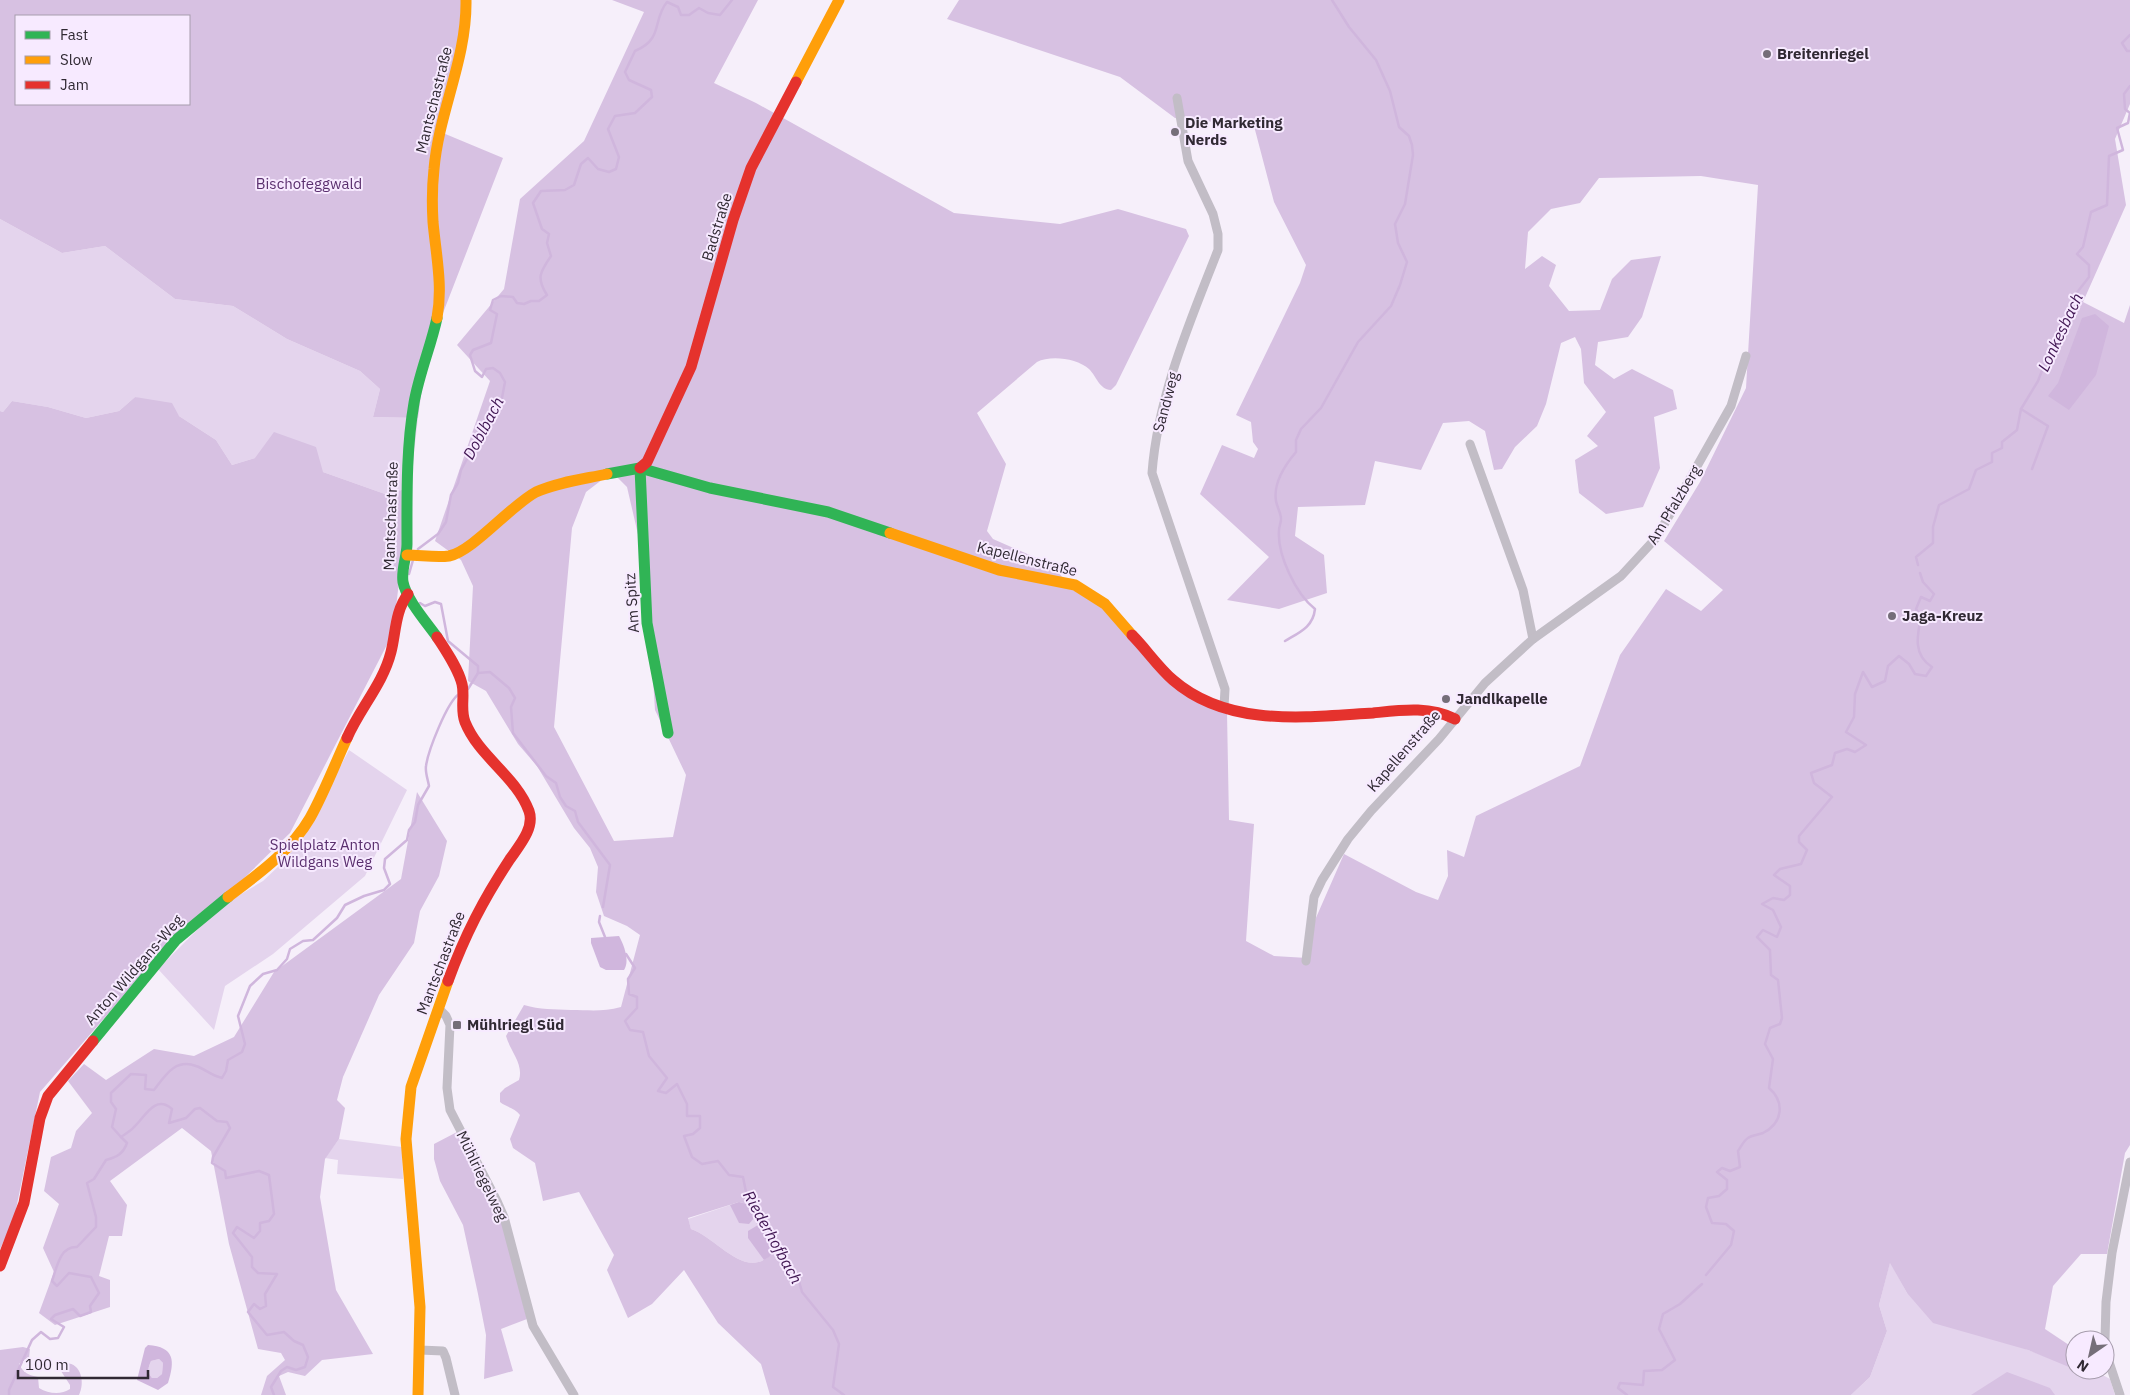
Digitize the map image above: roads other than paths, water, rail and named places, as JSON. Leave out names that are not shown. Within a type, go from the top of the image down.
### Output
[{"type":"street","name":"Mantschastraße","points":[[418,1395],[420,1307],[406,1126],[411,1087],[452,967],[469,927],[484,897],[525,837],[530,819],[529,811],[514,783],[473,738],[464,722],[463,691],[454,665],[408,594],[403,582],[403,571],[407,555],[410,432],[414,402],[440,301],[433,228],[433,177],[438,132],[465,36],[468,18],[466,0]]},
{"type":"street","name":"Badstraße","points":[[640,468],[647,462],[691,367],[733,220],[751,168],[839,0]]},
{"type":"street","name":"Sandweg","points":[[1178,98],[1188,161],[1213,214],[1218,250],[1184,339],[1166,394],[1154,448],[1152,473],[1225,689],[1224,707]]},
{"type":"street","name":"Am Pfalzberg","points":[[1455,719],[1485,683],[1534,639],[1621,576],[1657,537],[1731,406],[1746,356]]},
{"type":"street","points":[[1470,444],[1523,590],[1534,639]]},
{"type":"street","name":"Kapellenstraße","points":[[407,555],[448,556],[461,552],[511,509],[537,492],[568,482],[640,468],[710,488],[828,512],[999,570],[1076,585],[1096,596],[1105,604],[1173,680],[1203,700],[1224,707],[1271,717],[1299,718],[1422,709],[1443,713],[1455,719],[1371,811],[1328,869],[1317,890],[1312,907],[1306,961]]},
{"type":"street","name":"Am Spitz","points":[[640,468],[647,623],[668,733]]},
{"type":"street","name":"Anton Wildgans-Weg","points":[[0,1266],[24,1202],[40,1118],[48,1096],[176,940],[198,919],[280,856],[302,830],[310,818],[352,726],[379,683],[391,653],[400,604],[408,594]]},
{"type":"street","name":"Mühlriegelweg","points":[[439,1009],[446,1016],[450,1025],[446,1088],[450,1110],[504,1217],[533,1326],[574,1395]]},
{"type":"street","points":[[2105,1330],[2106,1302],[2112,1253],[2130,1162]]},
{"type":"street","points":[[420,1350],[443,1351],[455,1395]]},
{"type":"street","points":[[2115,1380],[2120,1395]]},
{"type":"waterway","name":"Doblbach","points":[[418,549],[438,534],[446,522],[451,495],[458,483],[461,470],[490,416],[501,403],[505,382],[500,373],[493,368],[486,369],[482,377],[475,371],[470,355],[473,350],[491,343],[497,314],[490,310],[493,300],[501,296],[513,297],[517,303],[524,304],[531,301],[539,301],[547,295],[541,284],[541,275],[544,266],[551,256],[547,243],[549,234],[542,229],[533,203],[541,191],[565,190],[574,185],[581,164],[588,158],[598,169],[609,172],[616,169],[619,157],[608,129],[615,116],[635,113],[652,97],[651,90],[629,80],[625,72],[635,51],[650,41],[654,35],[667,2],[678,7],[681,15],[689,15],[699,8],[708,13],[720,15],[732,0]]},
{"type":"waterway","points":[[1285,641],[1309,625],[1315,609],[1301,594],[1295,584],[1281,551],[1279,540],[1281,517],[1276,494],[1278,481],[1284,468],[1296,452],[1296,440],[1301,429],[1321,408],[1358,342],[1391,306],[1407,262],[1398,243],[1395,224],[1405,204],[1413,155],[1412,145],[1409,136],[1399,127],[1390,91],[1376,60],[1349,27],[1332,0]]},
{"type":"waterway","name":"Lonkesbach","points":[[2130,35],[2122,43],[2127,51],[2130,51]]},
{"type":"waterway","name":"Lonkesbach","points":[[1918,565],[1916,557],[1933,543],[1933,527],[1939,505],[1969,489],[1976,470],[1992,462],[1992,453],[2002,448],[2002,442],[2017,430],[2021,409],[2038,381],[2060,324],[2075,305],[2075,295],[2089,277],[2089,265],[2077,254],[2083,247],[2091,212],[2107,205],[2109,156],[2123,150],[2117,128],[2128,123],[2130,113],[2125,109],[2124,94],[2130,86]]},
{"type":"waterway","points":[[2021,409],[2048,426],[2032,469]]},
{"type":"waterway","name":"Doblbach","points":[[409,574],[413,560]]},
{"type":"waterway","name":"Lonkesbach","points":[[1706,1275],[1731,1245],[1734,1231],[1726,1224],[1712,1223],[1706,1207],[1708,1198],[1719,1196],[1727,1189],[1727,1180],[1717,1172],[1722,1168],[1730,1171],[1740,1167],[1738,1151],[1744,1142],[1750,1137],[1770,1129],[1775,1124],[1780,1112],[1778,1100],[1769,1088],[1773,1059],[1765,1044],[1770,1028],[1780,1024],[1782,1018],[1778,980],[1771,975],[1770,950],[1757,937],[1763,930],[1777,937],[1781,927],[1773,910],[1762,904],[1773,898],[1784,900],[1790,895],[1790,886],[1774,875],[1780,869],[1801,864],[1807,850],[1799,842],[1799,836],[1832,797],[1814,783],[1811,773],[1832,765],[1835,753],[1847,749],[1855,752],[1866,745],[1846,732],[1854,717],[1855,694],[1863,672],[1872,687],[1885,681],[1888,666],[1899,656],[1909,664],[1915,674],[1926,676],[1932,667],[1926,662],[1919,651],[1918,631],[1921,617],[1916,609],[1921,597],[1930,601],[1934,594],[1923,582],[1920,573]]},
{"type":"waterway","name":"Doblbach","points":[[420,603],[425,606],[435,602],[441,604],[448,641],[478,666],[478,673],[468,689]]},
{"type":"waterway","name":"Riederhofbach","points":[[478,673],[490,672],[509,688],[515,698],[511,707],[513,733],[546,776],[556,783],[560,797],[566,806],[575,811],[578,822],[610,865],[603,907]]},
{"type":"waterway","name":"Doblbach","points":[[274,1395],[271,1387],[281,1371],[287,1367],[296,1370],[305,1367],[308,1357],[303,1345],[294,1341],[284,1332],[267,1335],[248,1312],[254,1304],[260,1309],[266,1306],[265,1294],[277,1274],[258,1273],[252,1267],[252,1257],[233,1233],[237,1227],[254,1238],[260,1231],[260,1223],[269,1221],[274,1214],[269,1175],[259,1171],[226,1178],[225,1171],[212,1163],[213,1157],[230,1128],[227,1122],[217,1121],[200,1108],[195,1109],[186,1118],[169,1123],[172,1109],[166,1105],[155,1105],[131,1130],[121,1137],[112,1127],[116,1109],[111,1102],[111,1093],[131,1074],[146,1075],[145,1089],[154,1090],[171,1070],[182,1064],[196,1066],[222,1078],[226,1071],[228,1060],[242,1052],[245,1044],[238,1016],[250,986],[263,974],[277,970],[287,959],[290,949],[303,941],[313,940],[337,918],[345,905],[364,896],[384,890],[390,884],[384,868],[385,859],[407,840],[409,830],[415,822],[418,805],[429,786],[426,766],[434,739],[444,716],[459,694]]},
{"type":"waterway","name":"Riederhofbach","points":[[600,916],[599,922],[605,937]]},
{"type":"waterway","name":"Riederhofbach","points":[[626,954],[635,968],[628,979],[629,994],[637,997],[637,1008],[625,1021],[630,1030],[643,1032],[649,1056],[667,1078],[658,1091],[666,1093],[677,1084],[687,1104],[687,1116],[700,1116],[700,1128],[693,1134],[684,1136],[692,1157],[702,1164],[718,1161],[729,1175],[743,1177],[746,1192],[799,1281],[802,1292],[833,1330],[839,1344],[833,1387],[844,1395]]},
{"type":"waterway","points":[[9,1395],[9,1390],[32,1340],[41,1332],[50,1339],[58,1338],[64,1327],[51,1319],[55,1315],[73,1309],[80,1316],[91,1312],[90,1306],[99,1293],[91,1277],[69,1273],[57,1286],[52,1281],[63,1254],[67,1250],[77,1247],[96,1227],[96,1217],[87,1183],[94,1179],[106,1160],[124,1150],[127,1143],[121,1137]]},
{"type":"waterway","name":"Lonkesbach","points":[[1627,1395],[1618,1388],[1620,1383],[1643,1385],[1644,1371],[1662,1370],[1675,1360],[1659,1329],[1663,1314],[1680,1304],[1702,1284]]},
{"type":"place","name":"Breitenriegel","points":[[1767,54]]},
{"type":"place","name":"Die Marketing Nerds","points":[[1175,132]]},
{"type":"place","name":"Jaga-Kreuz","points":[[1892,616]]},
{"type":"place","name":"Jandlkapelle","points":[[1446,699]]},
{"type":"place","name":"Mühlriegl Süd","points":[[457,1025]]},
{"type":"park label","name":"Bischofeggwald","points":[[309,184]]},
{"type":"park label","name":"Spielplatz Anton Wildgans Weg","points":[[325,854]]}]
